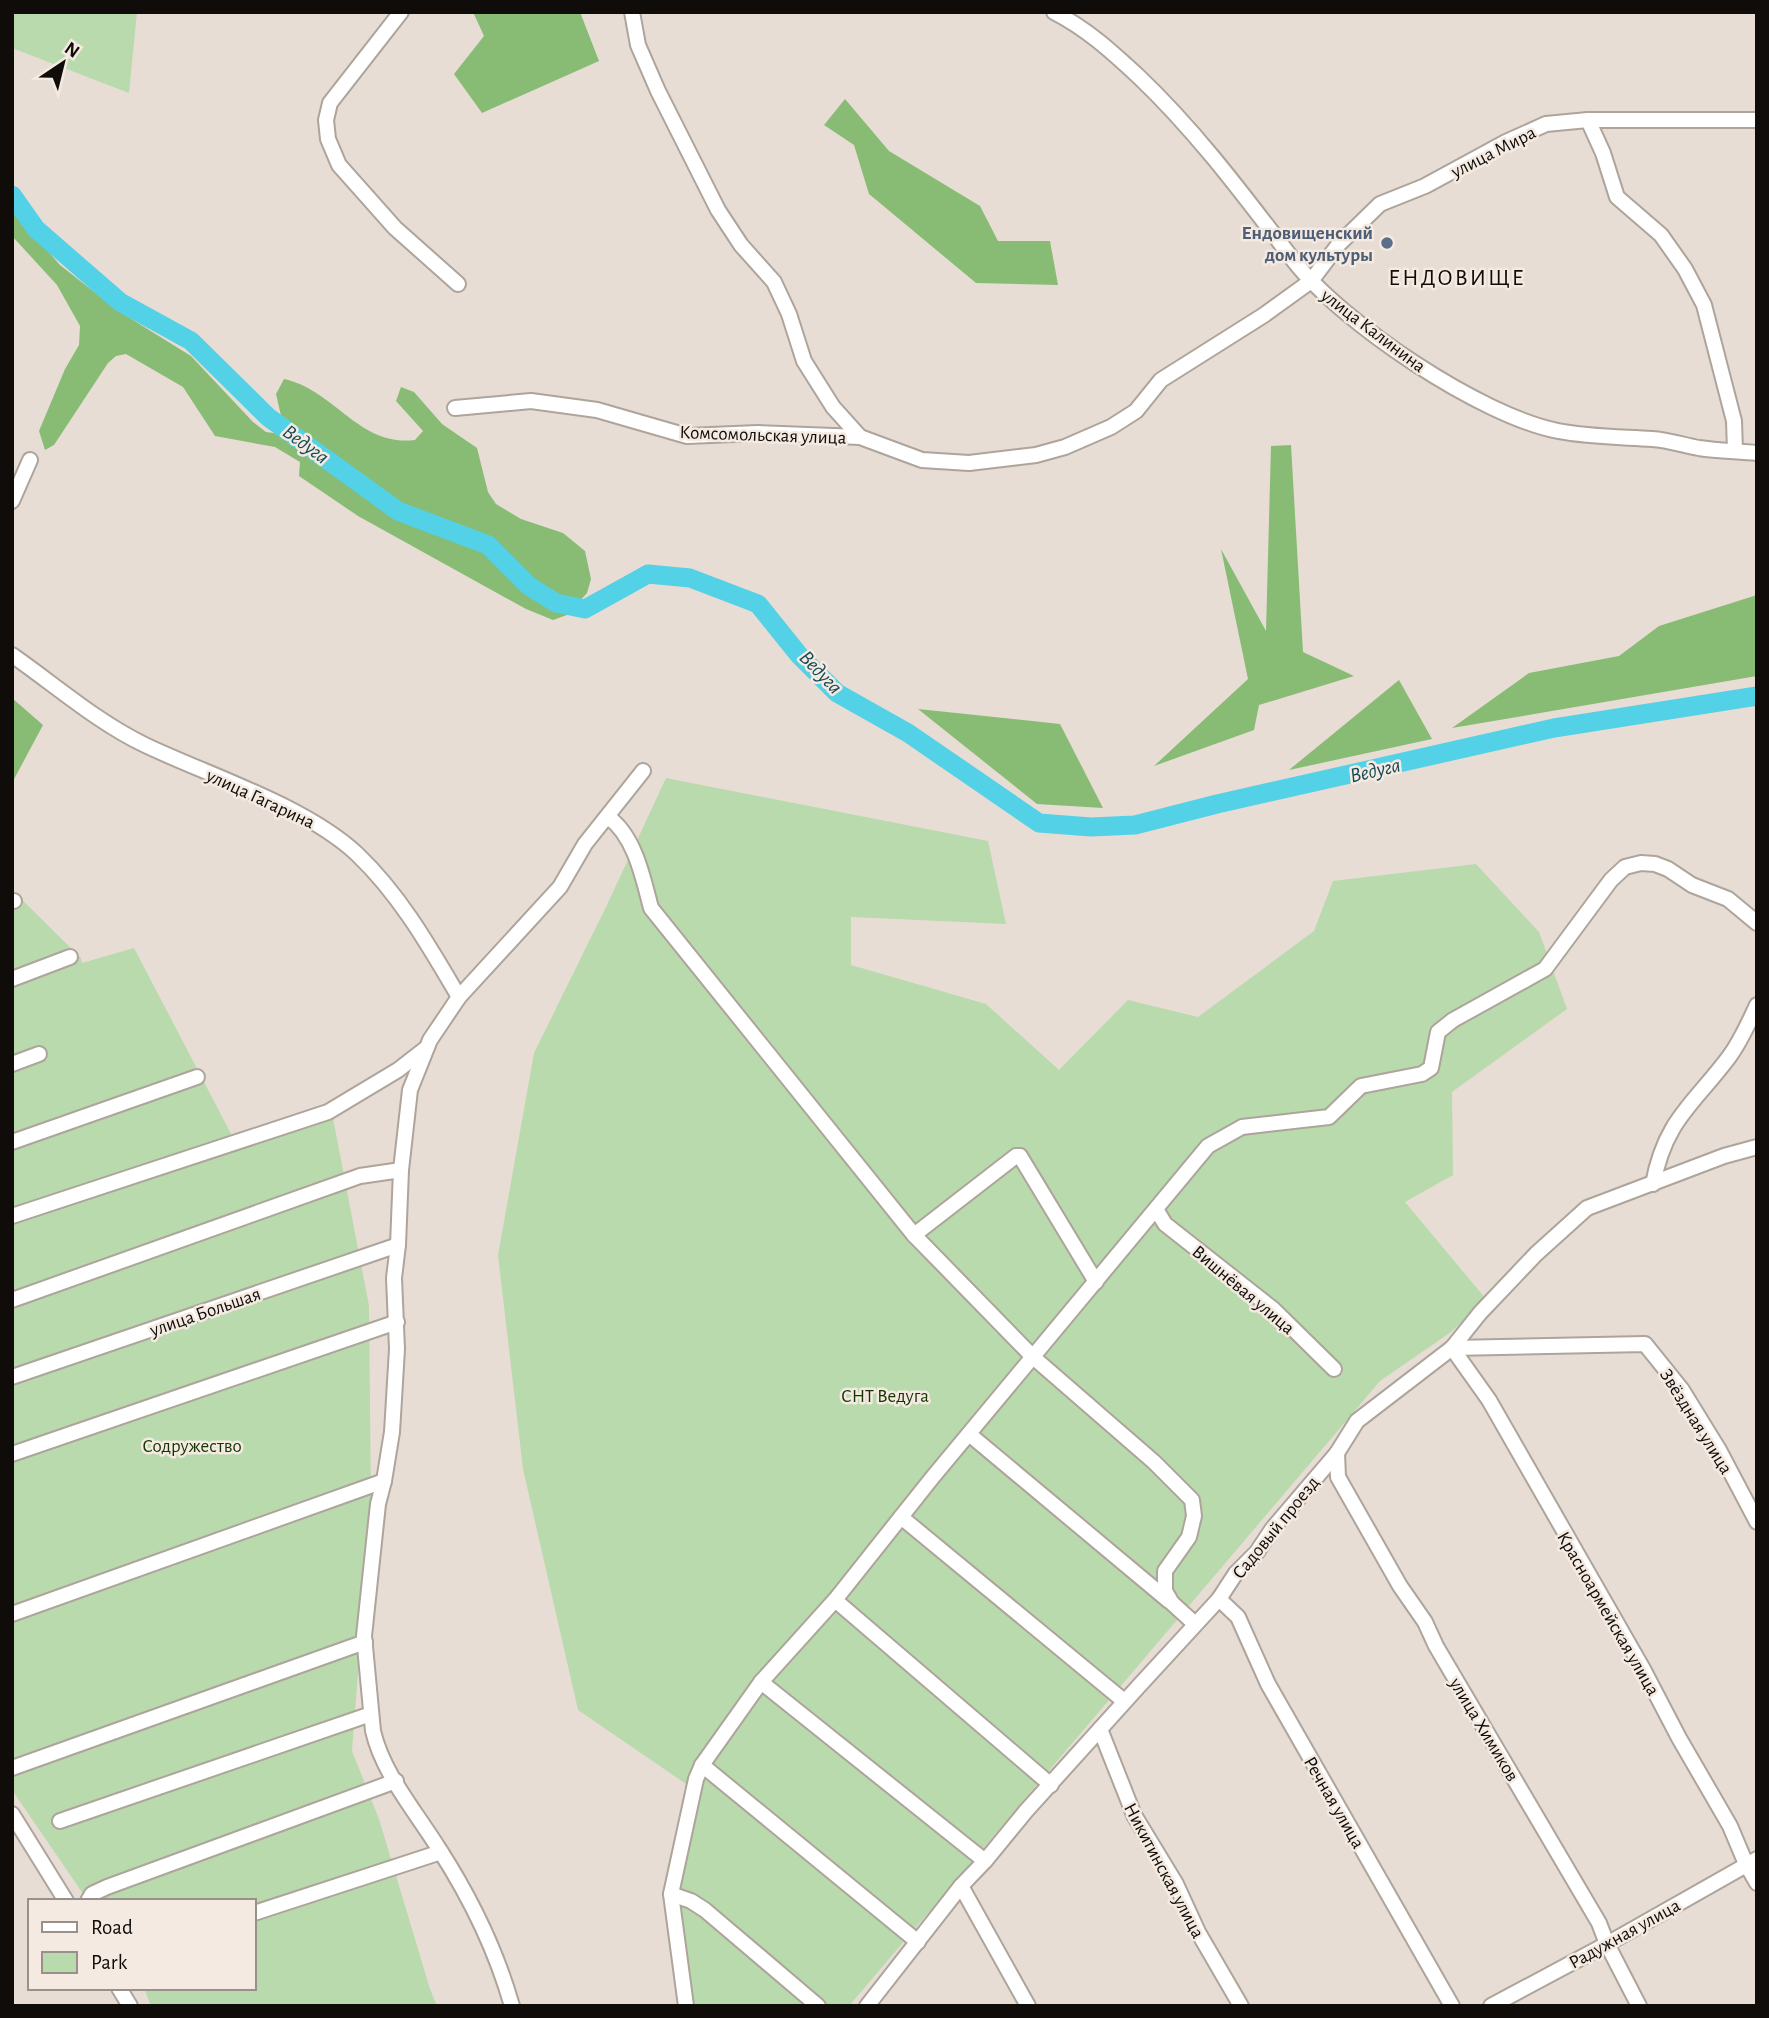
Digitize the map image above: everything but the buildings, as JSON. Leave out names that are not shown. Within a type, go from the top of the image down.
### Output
[{"type":"street","points":[[401,12],[330,103],[326,120],[328,139],[339,165],[395,228],[458,284]]},
{"type":"street","points":[[632,12],[638,45],[658,91],[718,209],[741,245],[774,282],[789,314],[804,361],[833,407],[860,437]]},
{"type":"street","name":"улица Калинина","points":[[1054,12],[1078,24],[1101,41],[1185,123],[1251,202],[1311,281],[1376,335],[1432,373],[1490,407],[1522,421],[1557,430],[1757,453]]},
{"type":"street","points":[[1588,120],[1603,153],[1617,197],[1661,235],[1685,269],[1704,305],[1734,421],[1735,451]]},
{"type":"street","name":"улица Мира","points":[[1311,281],[1339,244],[1380,204],[1425,186],[1546,124],[1588,120],[1757,120]]},
{"type":"street","name":"Комсомольская улица","points":[[455,408],[531,401],[597,410],[687,436],[758,433],[860,437],[922,460],[969,463],[1036,455],[1065,447],[1111,427],[1136,411],[1161,380],[1264,315],[1311,281]]},
{"type":"street","points":[[12,501],[30,460]]},
{"type":"street","name":"улица Гагарина","points":[[12,655],[99,717],[141,743],[267,799],[322,827],[356,853],[390,889],[422,932],[459,997]]},
{"type":"street","points":[[512,2006],[477,1914],[396,1782],[376,1744],[371,1714],[365,1642],[378,1504],[392,1432],[397,1322],[394,1278],[401,1171],[410,1090],[426,1048],[459,997],[560,887],[585,844],[643,771]]},
{"type":"street","points":[[608,817],[619,825],[641,870],[651,908],[914,1235],[1033,1357],[1154,1462],[1192,1500],[1195,1516],[1188,1537],[1165,1571],[1165,1591],[1172,1603]]},
{"type":"street","points":[[686,2006],[671,1894],[696,1779],[702,1765],[761,1682],[835,1600],[1208,1146],[1242,1127],[1329,1116],[1361,1087],[1422,1074],[1430,1068],[1438,1032],[1453,1020],[1545,969],[1611,880],[1625,867],[1641,863],[1668,869],[1692,885],[1728,899],[1757,923]]},
{"type":"street","points":[[12,979],[70,957]]},
{"type":"street","points":[[1653,1184],[1658,1159],[1667,1137],[1681,1114],[1730,1056],[1757,1005]]},
{"type":"street","points":[[12,1216],[328,1112],[398,1070],[426,1048]]},
{"type":"street","points":[[12,1064],[39,1054]]},
{"type":"street","points":[[12,1142],[197,1077]]},
{"type":"street","name":"Садовый проезд","points":[[867,2006],[961,1886],[1220,1599],[1236,1573],[1258,1552],[1273,1528],[1337,1453],[1357,1421],[1452,1348],[1480,1313],[1536,1254],[1587,1208],[1724,1156],[1757,1147]]},
{"type":"street","points":[[914,1235],[1016,1156],[1020,1156],[1096,1282]]},
{"type":"street","points":[[12,1300],[360,1177],[401,1171]]},
{"type":"street","name":"Вишнёвая улица","points":[[1156,1209],[1165,1224],[1273,1309],[1334,1369]]},
{"type":"street","name":"улица Большая","points":[[12,1377],[398,1245]]},
{"type":"street","points":[[12,1454],[397,1322]]},
{"type":"street","name":"Звёздная улица","points":[[1452,1348],[1645,1344],[1682,1390],[1719,1450],[1757,1522]]},
{"type":"street","name":"Красноармейская улица","points":[[1452,1348],[1489,1400],[1643,1669],[1679,1738],[1751,1862],[1757,1883]]},
{"type":"street","points":[[969,1434],[1195,1624]]},
{"type":"street","name":"улица Химиков","points":[[1337,1453],[1338,1477],[1600,1923],[1607,1944],[1639,2006]]},
{"type":"street","points":[[12,1614],[384,1481]]},
{"type":"street","points":[[901,1517],[1125,1702]]},
{"type":"street","name":"Речная улица","points":[[1220,1599],[1238,1617],[1268,1684],[1452,2006]]},
{"type":"street","points":[[835,1600],[1051,1785]]},
{"type":"street","points":[[12,1768],[365,1642]]},
{"type":"street","points":[[761,1682],[985,1861]]},
{"type":"street","points":[[60,1821],[371,1714]]},
{"type":"street","name":"Никитинская улица","points":[[1100,1729],[1134,1815],[1170,1874],[1198,1932],[1241,2006]]},
{"type":"street","points":[[702,1765],[918,1942]]},
{"type":"street","points":[[89,1899],[92,1894],[107,1887],[396,1782]]},
{"type":"street","points":[[12,1814],[65,1899]]},
{"type":"street","points":[[256,1912],[441,1852]]},
{"type":"street","name":"Радужная улица","points":[[1491,2006],[1751,1862]]},
{"type":"street","points":[[961,1886],[1028,2006]]},
{"type":"street","points":[[671,1894],[691,1901],[705,1910],[818,2006]]},
{"type":"street","points":[[120,1990],[130,2006]]},
{"type":"green space","points":[[12,12],[137,12],[129,93],[12,48]]},
{"type":"green space","points":[[473,12],[580,12],[599,61],[482,113],[454,74],[484,36]]},
{"type":"green space","points":[[845,99],[889,151],[980,206],[998,241],[1050,241],[1058,285],[976,283],[869,194],[854,145],[824,125]]},
{"type":"green space","points":[[12,210],[60,265],[117,310],[191,356],[253,422],[266,432],[280,434],[282,420],[276,394],[284,379],[318,394],[362,427],[378,435],[395,440],[415,440],[423,431],[396,401],[401,387],[414,392],[442,424],[477,448],[488,492],[496,504],[521,519],[563,533],[585,551],[591,579],[587,593],[567,615],[553,620],[526,609],[358,516],[299,476],[300,462],[275,447],[215,436],[183,387],[126,354],[116,356],[108,363],[54,445],[45,450],[39,431],[65,369],[79,345],[80,326],[57,285],[12,236]]},
{"type":"green space","points":[[1291,445],[1303,652],[1354,676],[1259,705],[1254,730],[1154,766],[1248,679],[1221,549],[1266,631],[1271,446]]},
{"type":"green space","points":[[1757,595],[1757,676],[1452,728],[1529,673],[1619,656],[1659,626]]},
{"type":"green space","points":[[1399,680],[1432,739],[1289,770]]},
{"type":"green space","points":[[12,698],[43,725],[12,783]]},
{"type":"green space","points":[[918,709],[1060,724],[1103,808],[1037,804]]},
{"type":"green space","name":"СНТ Ведуга","points":[[666,778],[988,841],[1006,924],[851,917],[851,965],[986,1004],[1059,1070],[1128,1000],[1198,1017],[1314,931],[1333,881],[1476,864],[1539,932],[1567,1009],[1452,1092],[1453,1175],[1405,1202],[1486,1299],[1451,1332],[1380,1381],[849,2006],[685,2006],[668,1919],[686,1784],[578,1710],[523,1469],[498,1255],[534,1053]]},
{"type":"green space","name":"Содружество","points":[[12,890],[81,958],[82,963],[134,948],[239,1149],[333,1118],[369,1306],[371,1505],[352,1751],[379,1819],[437,2006],[151,2006],[145,1990],[256,1990],[256,1899],[87,1899],[12,1790]]},
{"type":"waterway","name":"Ведуга","points":[[12,195],[36,229],[120,302],[191,341],[268,417],[398,511],[488,545],[529,586],[556,603],[585,609],[648,574],[690,578],[758,604],[799,655],[837,693],[908,733],[1039,823],[1091,827],[1135,825],[1554,728],[1757,696]]},
{"type":"place","name":"Ендовищенский дом культуры","points":[[1387,243]]},
{"type":"district","name":"ЕНДОВИЩЕ","points":[[1457,277]]}]
